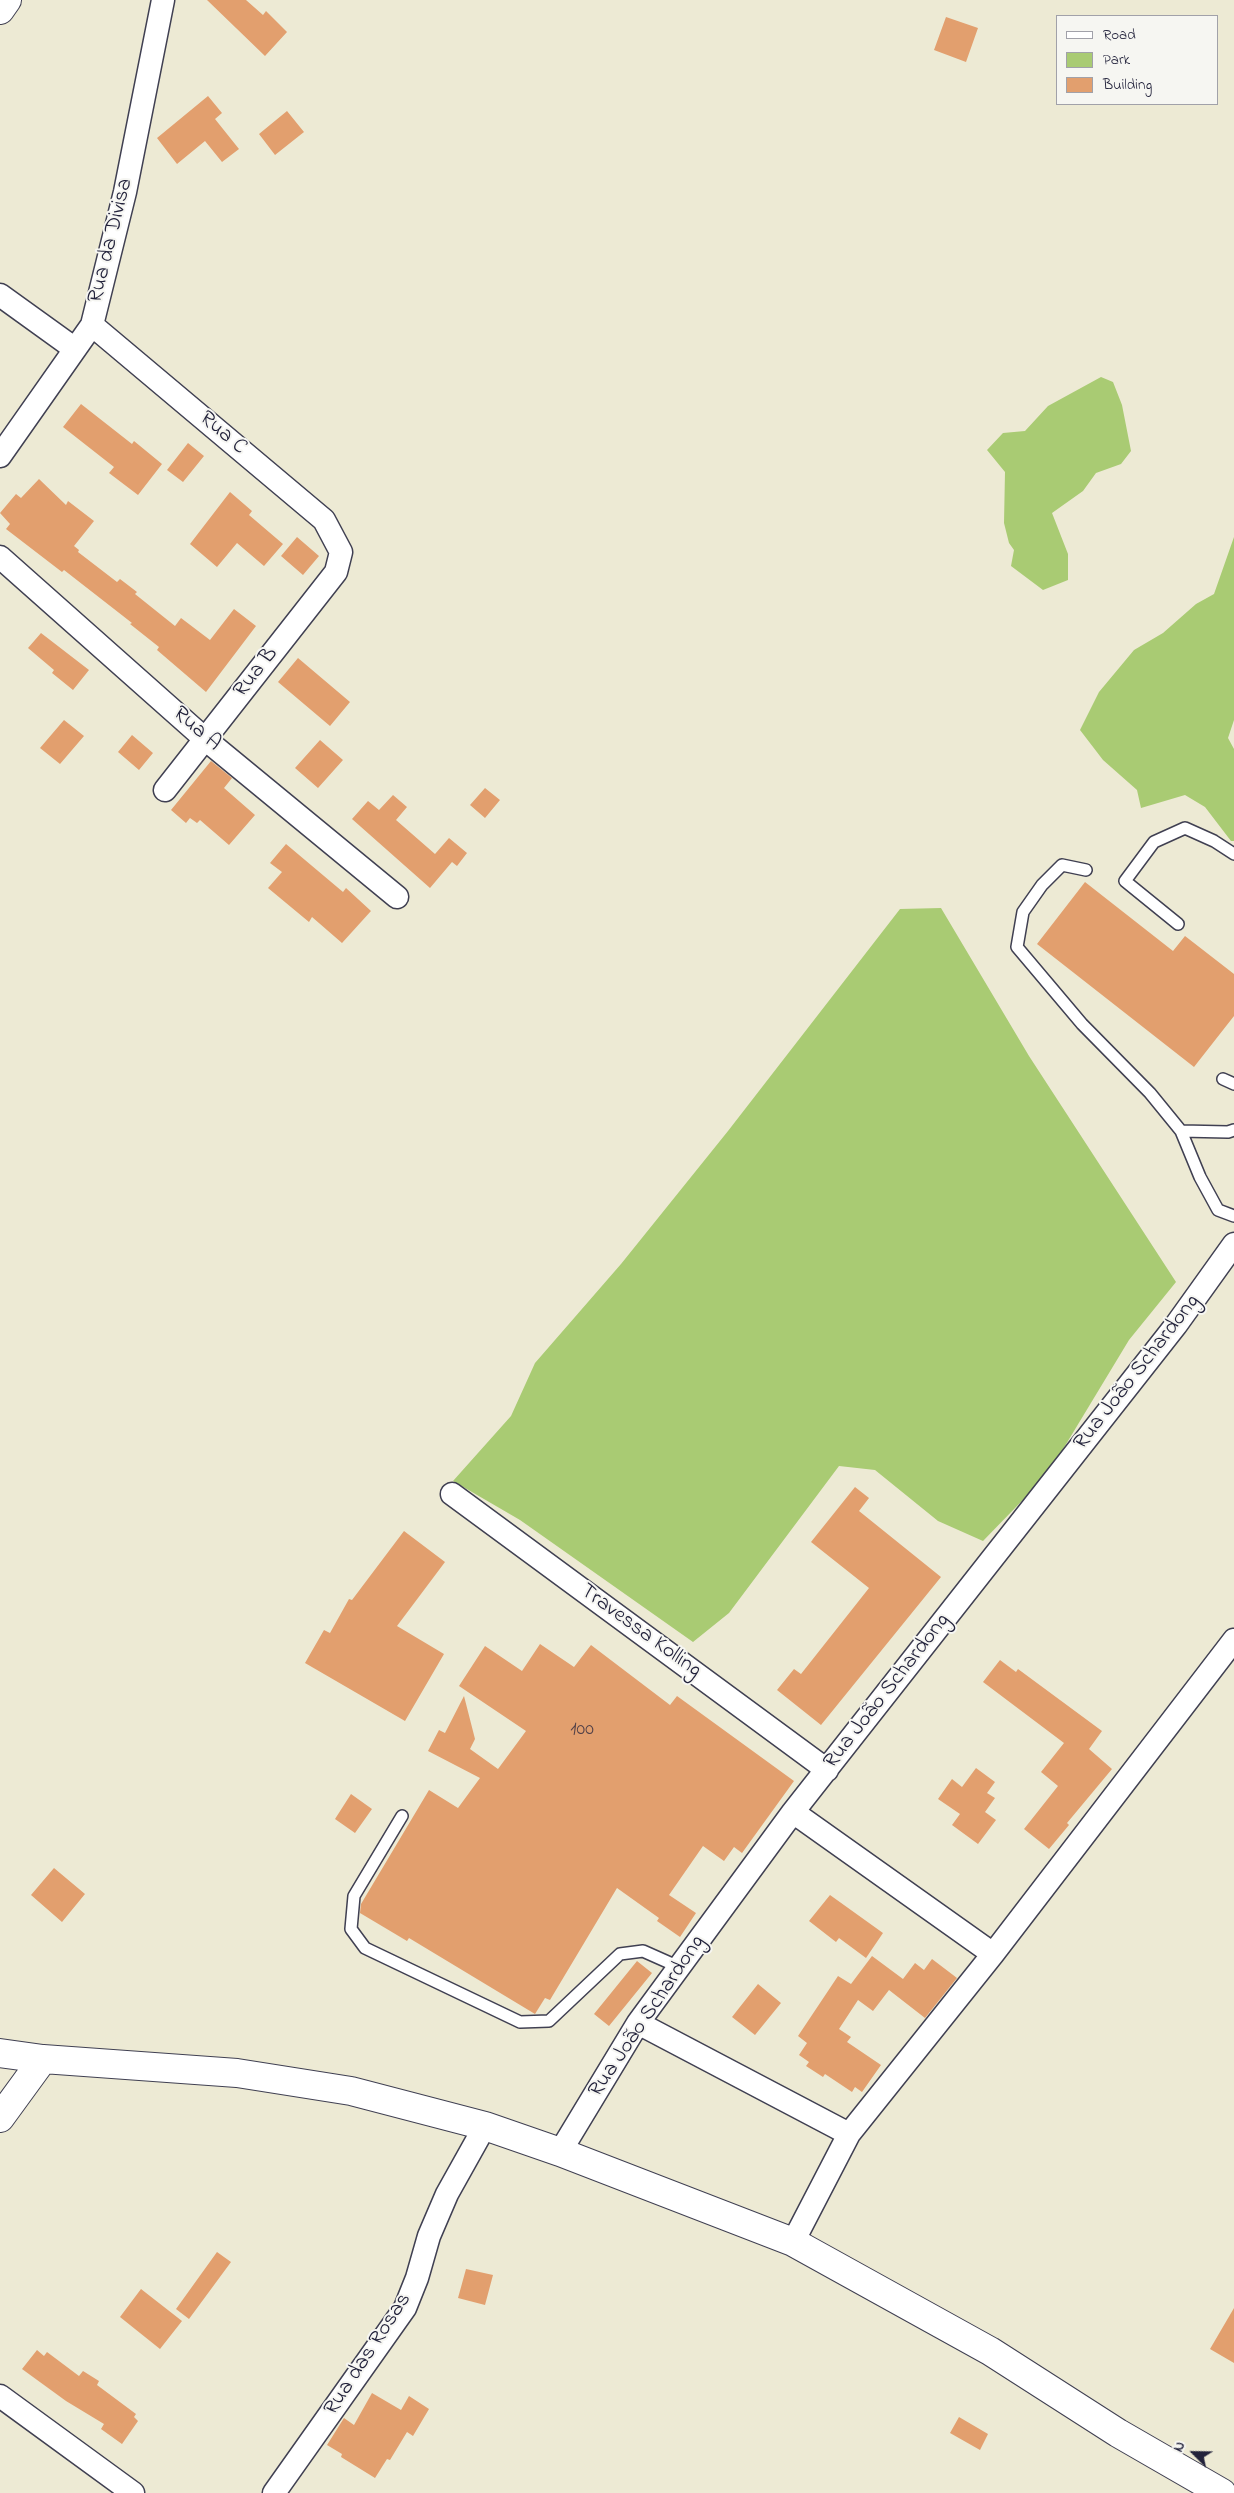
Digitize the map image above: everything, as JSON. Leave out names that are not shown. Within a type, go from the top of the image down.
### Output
[{"type":"main road","points":[[0,10],[8,0]]},
{"type":"main road","points":[[0,2053],[43,2059],[237,2073],[351,2091],[485,2126],[560,2152],[793,2242],[990,2351],[1118,2433],[1222,2493]]},
{"type":"main road","points":[[0,2118],[43,2059]]},
{"type":"street","name":"Rua da Divisa","points":[[0,456],[92,326],[125,192],[163,0]]},
{"type":"street","points":[[0,295],[75,349]]},
{"type":"street","name":"Rua C","points":[[92,326],[324,520],[341,552]]},
{"type":"street","name":"Rua B","points":[[165,790],[336,572],[341,552]]},
{"type":"street","name":"Rua A","points":[[0,557],[205,739],[397,897]]},
{"type":"street","name":"Rua João Schardong","points":[[560,2152],[638,2023],[793,1812],[1176,1325],[1234,1244]]},
{"type":"street","name":"Travessa Kolling","points":[[452,1494],[827,1770]]},
{"type":"street","points":[[793,2242],[849,2134],[993,1954],[1234,1640]]},
{"type":"street","points":[[793,1812],[993,1954]]},
{"type":"street","points":[[638,2023],[849,2134]]},
{"type":"street","name":"Rua das Rosas","points":[[274,2493],[405,2308],[417,2278],[428,2236],[447,2194],[485,2126]]},
{"type":"street","points":[[0,2396],[129,2492]]},
{"type":"lane","points":[[1178,924],[1125,881],[1154,842],[1185,828],[1214,841],[1234,854]]},
{"type":"lane","points":[[1086,870],[1062,865],[1042,885],[1023,912],[1017,947],[1076,1017],[1150,1093],[1181,1131],[1200,1177],[1218,1210],[1234,1216]]},
{"type":"lane","points":[[1181,1131],[1228,1132],[1234,1130]]},
{"type":"lane","points":[[402,1816],[354,1896],[352,1929],[365,1948],[520,2022],[550,2021],[620,1954],[643,1951],[679,1967]]},
{"type":"green space","points":[[1101,377],[1113,382],[1122,405],[1131,451],[1121,464],[1096,473],[1083,491],[1052,513],[1068,554],[1068,580],[1043,590],[1011,566],[1014,550],[1009,543],[1004,523],[1005,472],[987,450],[1003,433],[1025,431],[1048,406]]},
{"type":"green space","points":[[1234,537],[1234,720],[1228,738],[1234,749],[1234,841],[1231,841],[1205,807],[1185,795],[1141,808],[1137,790],[1103,760],[1080,730],[1099,692],[1134,650],[1163,633],[1196,604],[1214,594]]},
{"type":"green space","points":[[941,908],[1029,1056],[1176,1282],[1129,1340],[1048,1474],[983,1541],[938,1521],[875,1470],[839,1466],[729,1613],[693,1642],[520,1520],[453,1481],[511,1416],[535,1363],[621,1264],[728,1131],[900,909]]},
{"type":"building","points":[[207,0],[246,0],[263,15],[266,11],[287,32],[265,56]]},
{"type":"building","points":[[946,17],[978,28],[966,62],[934,50]]},
{"type":"building","points":[[208,96],[222,113],[215,119],[239,149],[222,162],[205,141],[177,164],[157,138]]},
{"type":"building","points":[[287,111],[304,132],[275,155],[259,134]]},
{"type":"building","points":[[81,404],[132,444],[134,441],[162,464],[138,495],[109,473],[114,467],[63,427]]},
{"type":"building","points":[[188,443],[204,456],[183,482],[167,470]]},
{"type":"building","points":[[39,479],[66,505],[68,501],[94,521],[74,546],[79,550],[78,552],[117,582],[120,579],[137,592],[135,594],[175,626],[181,618],[210,640],[234,609],[256,626],[206,692],[157,650],[159,647],[130,624],[132,623],[64,570],[62,572],[6,529],[10,524],[0,513],[16,494],[21,498]]},
{"type":"building","points":[[230,492],[252,511],[249,515],[283,544],[264,566],[237,543],[217,567],[190,544]]},
{"type":"building","points":[[297,537],[319,556],[303,575],[281,556]]},
{"type":"building","points":[[41,633],[89,670],[73,690],[52,673],[54,670],[28,648]]},
{"type":"building","points":[[298,658],[350,702],[330,726],[278,682]]},
{"type":"building","points":[[64,720],[84,736],[60,764],[40,748]]},
{"type":"building","points":[[132,735],[153,753],[139,770],[118,752]]},
{"type":"building","points":[[320,740],[343,760],[318,788],[295,768]]},
{"type":"building","points":[[211,761],[232,778],[224,788],[255,815],[229,845],[200,820],[197,823],[190,818],[186,823],[171,810]]},
{"type":"building","points":[[485,788],[500,800],[485,818],[470,805]]},
{"type":"building","points":[[393,795],[407,807],[396,820],[435,854],[449,838],[467,853],[457,866],[452,862],[430,888],[352,819],[368,801],[379,810]]},
{"type":"building","points":[[286,844],[343,892],[346,888],[371,911],[342,943],[312,917],[309,922],[268,888],[282,872],[270,863]]},
{"type":"building","points":[[1085,882],[1173,951],[1185,936],[1234,974],[1234,1016],[1194,1067],[1037,944]]},
{"type":"building","points":[[855,1487],[869,1498],[859,1511],[941,1577],[821,1725],[777,1690],[794,1669],[801,1674],[869,1588],[811,1542]]},
{"type":"building","points":[[404,1531],[445,1562],[397,1626],[444,1654],[405,1721],[305,1663],[324,1630],[330,1633],[349,1599],[352,1600]]},
{"type":"building","points":[[540,1644],[574,1667],[591,1645],[670,1705],[677,1696],[794,1781],[742,1853],[734,1847],[724,1861],[703,1846],[669,1895],[696,1913],[680,1937],[657,1921],[659,1918],[617,1888],[550,2000],[545,1998],[535,2014],[409,1938],[407,1941],[360,1913],[361,1904],[429,1790],[458,1808],[480,1778],[428,1751],[439,1730],[445,1733],[464,1696],[475,1739],[470,1749],[498,1769],[526,1731],[459,1686],[485,1646],[522,1671]]},
{"type":"building","points":[[1000,1660],[1016,1672],[1018,1669],[1102,1731],[1089,1749],[1112,1769],[1067,1823],[1069,1825],[1049,1849],[1024,1829],[1058,1786],[1041,1772],[1064,1743],[983,1682]]},
{"type":"building","points":[[976,1768],[995,1782],[987,1793],[995,1798],[985,1812],[996,1820],[978,1844],[952,1825],[960,1814],[938,1799],[952,1779],[962,1787]]},
{"type":"building","points":[[351,1794],[372,1809],[355,1833],[335,1819]]},
{"type":"building","points":[[54,1868],[85,1894],[62,1922],[31,1895]]},
{"type":"building","points":[[830,1895],[883,1933],[866,1958],[839,1938],[836,1942],[809,1921]]},
{"type":"building","points":[[872,1956],[903,1979],[915,1963],[924,1970],[932,1959],[957,1978],[925,2018],[889,1990],[873,2011],[858,2000],[839,2029],[851,2037],[847,2042],[881,2065],[862,2092],[855,2087],[852,2092],[825,2074],[823,2077],[806,2066],[809,2062],[799,2055],[807,2043],[798,2036],[838,1976],[851,1984]]},
{"type":"building","points":[[637,1961],[652,1973],[609,2026],[594,2014]]},
{"type":"building","points":[[758,1984],[781,2003],[755,2035],[732,2017]]},
{"type":"building","points":[[217,2252],[231,2262],[189,2319],[176,2309]]},
{"type":"building","points":[[466,2269],[493,2275],[485,2305],[458,2298]]},
{"type":"building","points":[[141,2289],[182,2321],[160,2349],[120,2317]]},
{"type":"building","points":[[1234,2308],[1234,2363],[1210,2349]]},
{"type":"building","points":[[37,2350],[44,2356],[47,2352],[79,2376],[83,2371],[99,2381],[97,2385],[136,2414],[134,2417],[138,2421],[122,2444],[101,2429],[104,2424],[66,2401],[22,2369]]},
{"type":"building","points":[[372,2393],[401,2410],[409,2396],[429,2409],[413,2436],[407,2432],[390,2460],[387,2459],[375,2478],[341,2457],[342,2454],[327,2445],[344,2418],[354,2425]]},
{"type":"building","points":[[959,2417],[988,2434],[980,2450],[950,2433]]}]
